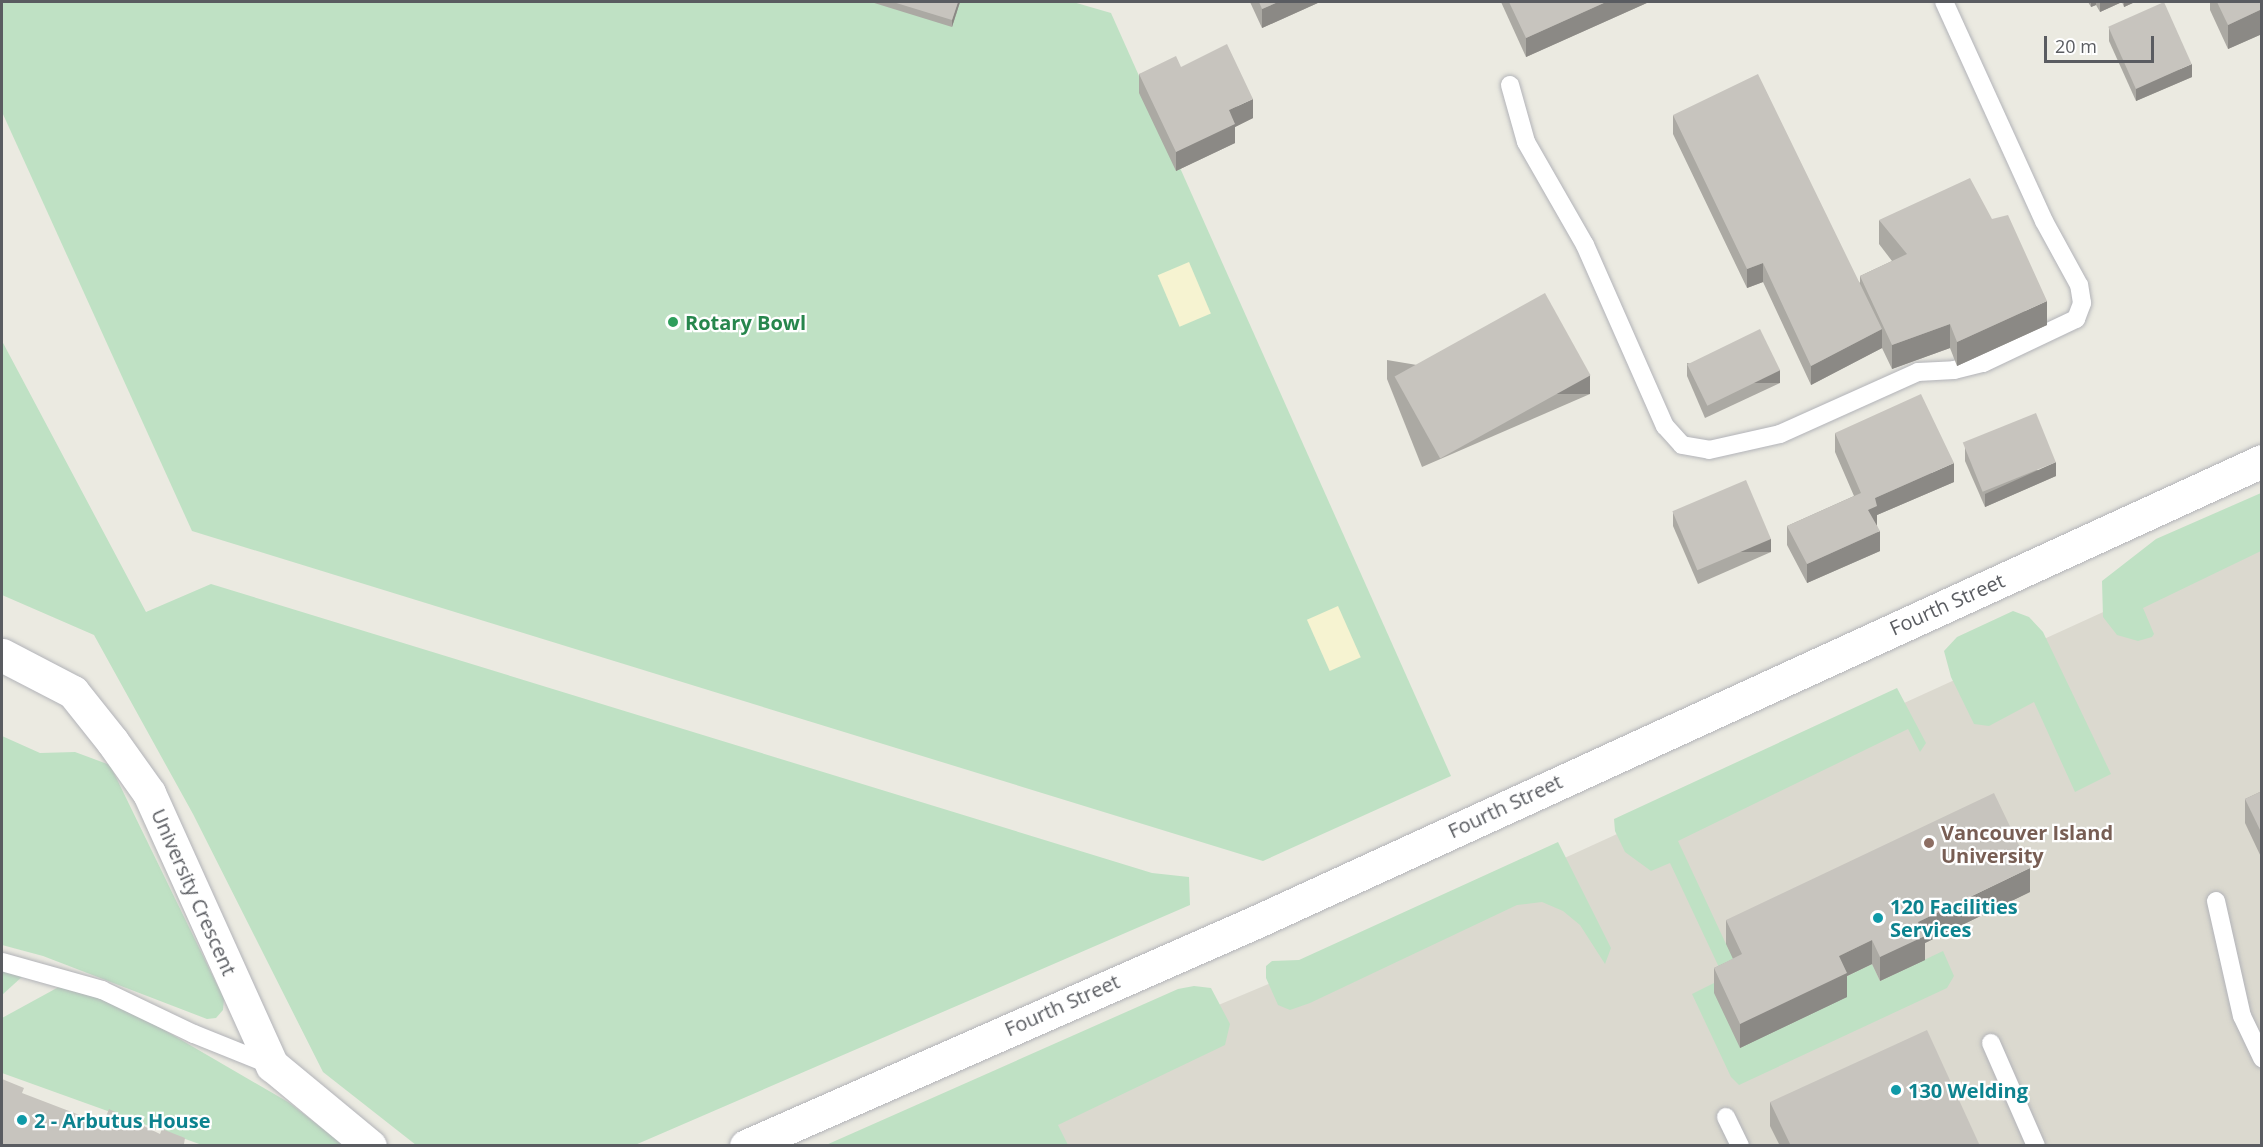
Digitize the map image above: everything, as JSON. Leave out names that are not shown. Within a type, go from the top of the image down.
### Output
[{"type":"street","name":"Fourth Street","points":[[746,1146],[1260,920],[2262,460]]},
{"type":"street","name":"University Crescent","points":[[2,655],[74,692],[150,793],[272,1065],[370,1146]]},
{"type":"lane","points":[[1510,85],[1526,142],[1585,245],[1665,426],[1682,445],[1710,450],[1780,434],[1918,372],[1954,370],[1983,363],[2076,319],[2082,303],[2079,285],[2044,221],[1944,2]]},
{"type":"lane","points":[[2216,901],[2242,1016],[2262,1058]]},
{"type":"lane","points":[[2,963],[102,990],[194,1034],[272,1065]]},
{"type":"lane","points":[[1991,1043],[2036,1146]]},
{"type":"lane","points":[[1726,1117],[1740,1146]]},
{"type":"shaded area","name":"Vancouver Island University","points":[[2261,540],[2261,1145],[883,1146],[1523,877]]},
{"type":"green space","name":"Rotary Bowl","points":[[2,2],[1073,2],[1111,13],[1451,776],[1263,861],[192,531],[2,112]]},
{"type":"green space","points":[[2,341],[146,612],[211,584],[1152,873],[1189,877],[1190,905],[635,1145],[416,1145],[323,1072],[193,814],[94,635],[2,595]]},
{"type":"green space","points":[[2261,493],[2261,551],[2143,608],[2154,634],[2152,637],[2138,641],[2117,635],[2103,617],[2102,581],[2156,539]]},
{"type":"green space","points":[[2013,611],[2029,617],[2043,632],[2111,774],[2075,792],[2034,702],[1989,726],[1974,724],[1951,677],[1944,651],[1957,637]]},
{"type":"green space","points":[[1897,688],[1926,743],[1920,752],[1908,729],[1678,841],[1726,944],[1839,980],[1872,964],[1880,981],[1943,951],[1954,976],[1947,988],[1739,1085],[1731,1077],[1692,994],[1724,978],[1670,863],[1651,871],[1625,852],[1615,831],[1614,819]]},
{"type":"green space","points":[[2,736],[40,753],[75,752],[110,765],[224,999],[223,1010],[216,1018],[207,1019],[43,956],[2,945]]},
{"type":"green space","points":[[1558,842],[1611,948],[1605,964],[1580,925],[1563,911],[1542,902],[1517,905],[1310,1003],[1290,1010],[1278,1005],[1266,978],[1266,966],[1272,961],[1299,960]]},
{"type":"green space","points":[[2,970],[24,975],[2,995]]},
{"type":"green space","points":[[66,983],[147,1020],[288,1102],[344,1145],[202,1145],[2,1073],[2,1018]]},
{"type":"green space","points":[[1194,986],[1211,988],[1230,1024],[1225,1045],[1058,1125],[1068,1145],[826,1145],[1178,989]]},
{"type":"sand","points":[[1189,262],[1211,314],[1180,327],[1158,275]]},
{"type":"sand","points":[[1338,606],[1361,657],[1330,671],[1307,620]]},
{"type":"building","points":[[893,2],[958,2],[952,20]]},
{"type":"building","points":[[1259,2],[1278,2],[1262,9]]},
{"type":"building","points":[[1509,2],[1606,2],[1526,38]]},
{"type":"building","points":[[2164,2],[2192,64],[2136,89],[2108,27]]},
{"type":"building","points":[[2217,2],[2262,2],[2262,9],[2228,25]]},
{"type":"building","points":[[1227,44],[1253,99],[1229,110],[1235,124],[1176,152],[1139,74],[1176,56],[1181,67]]},
{"type":"building","points":[[1758,74],[1882,329],[1811,366],[1763,263],[1747,269],[1673,115]]},
{"type":"building","points":[[1970,178],[1992,219],[2008,215],[2047,301],[1957,342],[1950,324],[1892,345],[1860,276],[1907,254],[1879,220]]},
{"type":"building","points":[[1545,293],[1591,375],[1440,459],[1395,376]]},
{"type":"building","points":[[1760,329],[1780,370],[1707,406],[1687,365]]},
{"type":"building","points":[[1921,394],[1954,463],[1875,498],[1877,506],[1868,510],[1880,531],[1807,564],[1787,526],[1861,493],[1835,433]]},
{"type":"building","points":[[2036,413],[2056,462],[1983,492],[1963,443]]},
{"type":"building","points":[[1746,480],[1771,539],[1697,570],[1672,511]]},
{"type":"building","points":[[2262,791],[2262,834],[2245,799]]},
{"type":"building","name":"120 Facilities Services","points":[[1994,793],[2030,868],[1918,922],[1925,936],[1880,957],[1872,940],[1839,956],[1847,973],[1740,1024],[1714,968],[1742,954],[1726,920]]},
{"type":"building","name":"130 Welding","points":[[1927,1030],[1980,1146],[1791,1146],[1770,1102]]},
{"type":"building","points":[[2,1079],[24,1088],[22,1093],[103,1124],[109,1109],[160,1134],[162,1129],[185,1138],[184,1144],[188,1146],[2,1146]]},
{"type":"place","name":"Rotary Bowl","points":[[673,322]]},
{"type":"place","name":"Vancouver Island University","points":[[1929,843]]},
{"type":"place","name":"120 Facilities Services","points":[[1878,918]]},
{"type":"place","name":"130 Welding","points":[[1896,1090]]},
{"type":"place","name":"2 - Arbutus House","points":[[22,1120]]}]
